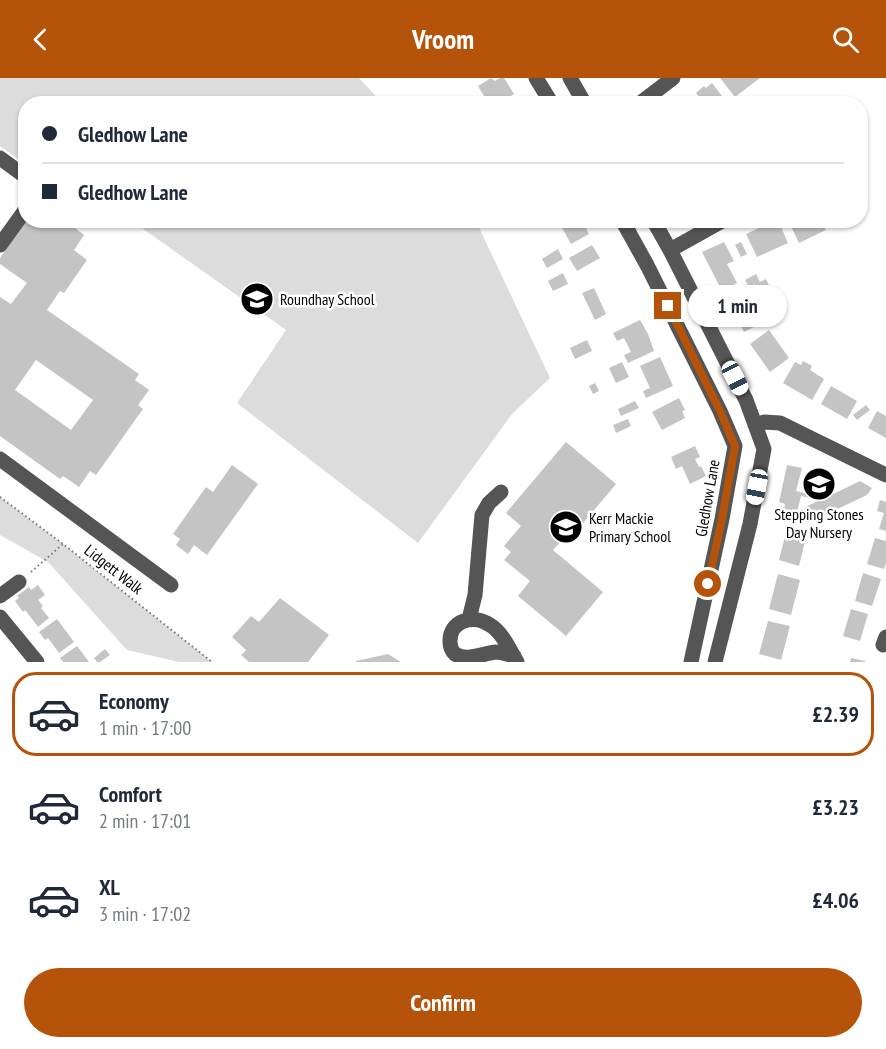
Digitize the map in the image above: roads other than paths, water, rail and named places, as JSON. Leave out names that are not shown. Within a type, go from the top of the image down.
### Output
[{"type":"street","points":[[536,78],[547,96]]},
{"type":"street","points":[[570,78],[580,96]]},
{"type":"street","points":[[649,96],[673,78]]},
{"type":"street","points":[[0,158],[18,171]]},
{"type":"street","points":[[0,245],[18,220]]},
{"type":"street","name":"Gledhow Lane","points":[[627,228],[720,411],[735,446],[722,519],[691,662]]},
{"type":"street","points":[[658,228],[746,400],[764,449],[750,524],[715,662]]},
{"type":"street","points":[[639,250],[666,243],[704,228]]},
{"type":"street","points":[[755,425],[764,422],[780,423],[886,475]]},
{"type":"street","points":[[0,459],[171,585]]},
{"type":"street","points":[[469,619],[475,595],[482,515],[489,503],[501,492]]},
{"type":"street","points":[[722,519],[750,524]]},
{"type":"street","points":[[0,596],[19,582]]},
{"type":"street","points":[[0,616],[37,662]]},
{"type":"street","points":[[469,619],[479,620],[491,625],[516,659],[497,652],[466,658],[456,654],[449,645],[450,633],[454,626],[469,619]]},
{"type":"place","name":"Roundhay School","points":[[257,299]]},
{"type":"place","name":"Stepping Stones Day Nursery","points":[[819,484]]},
{"type":"place","name":"Kerr Mackie Primary School","points":[[566,527]]}]
